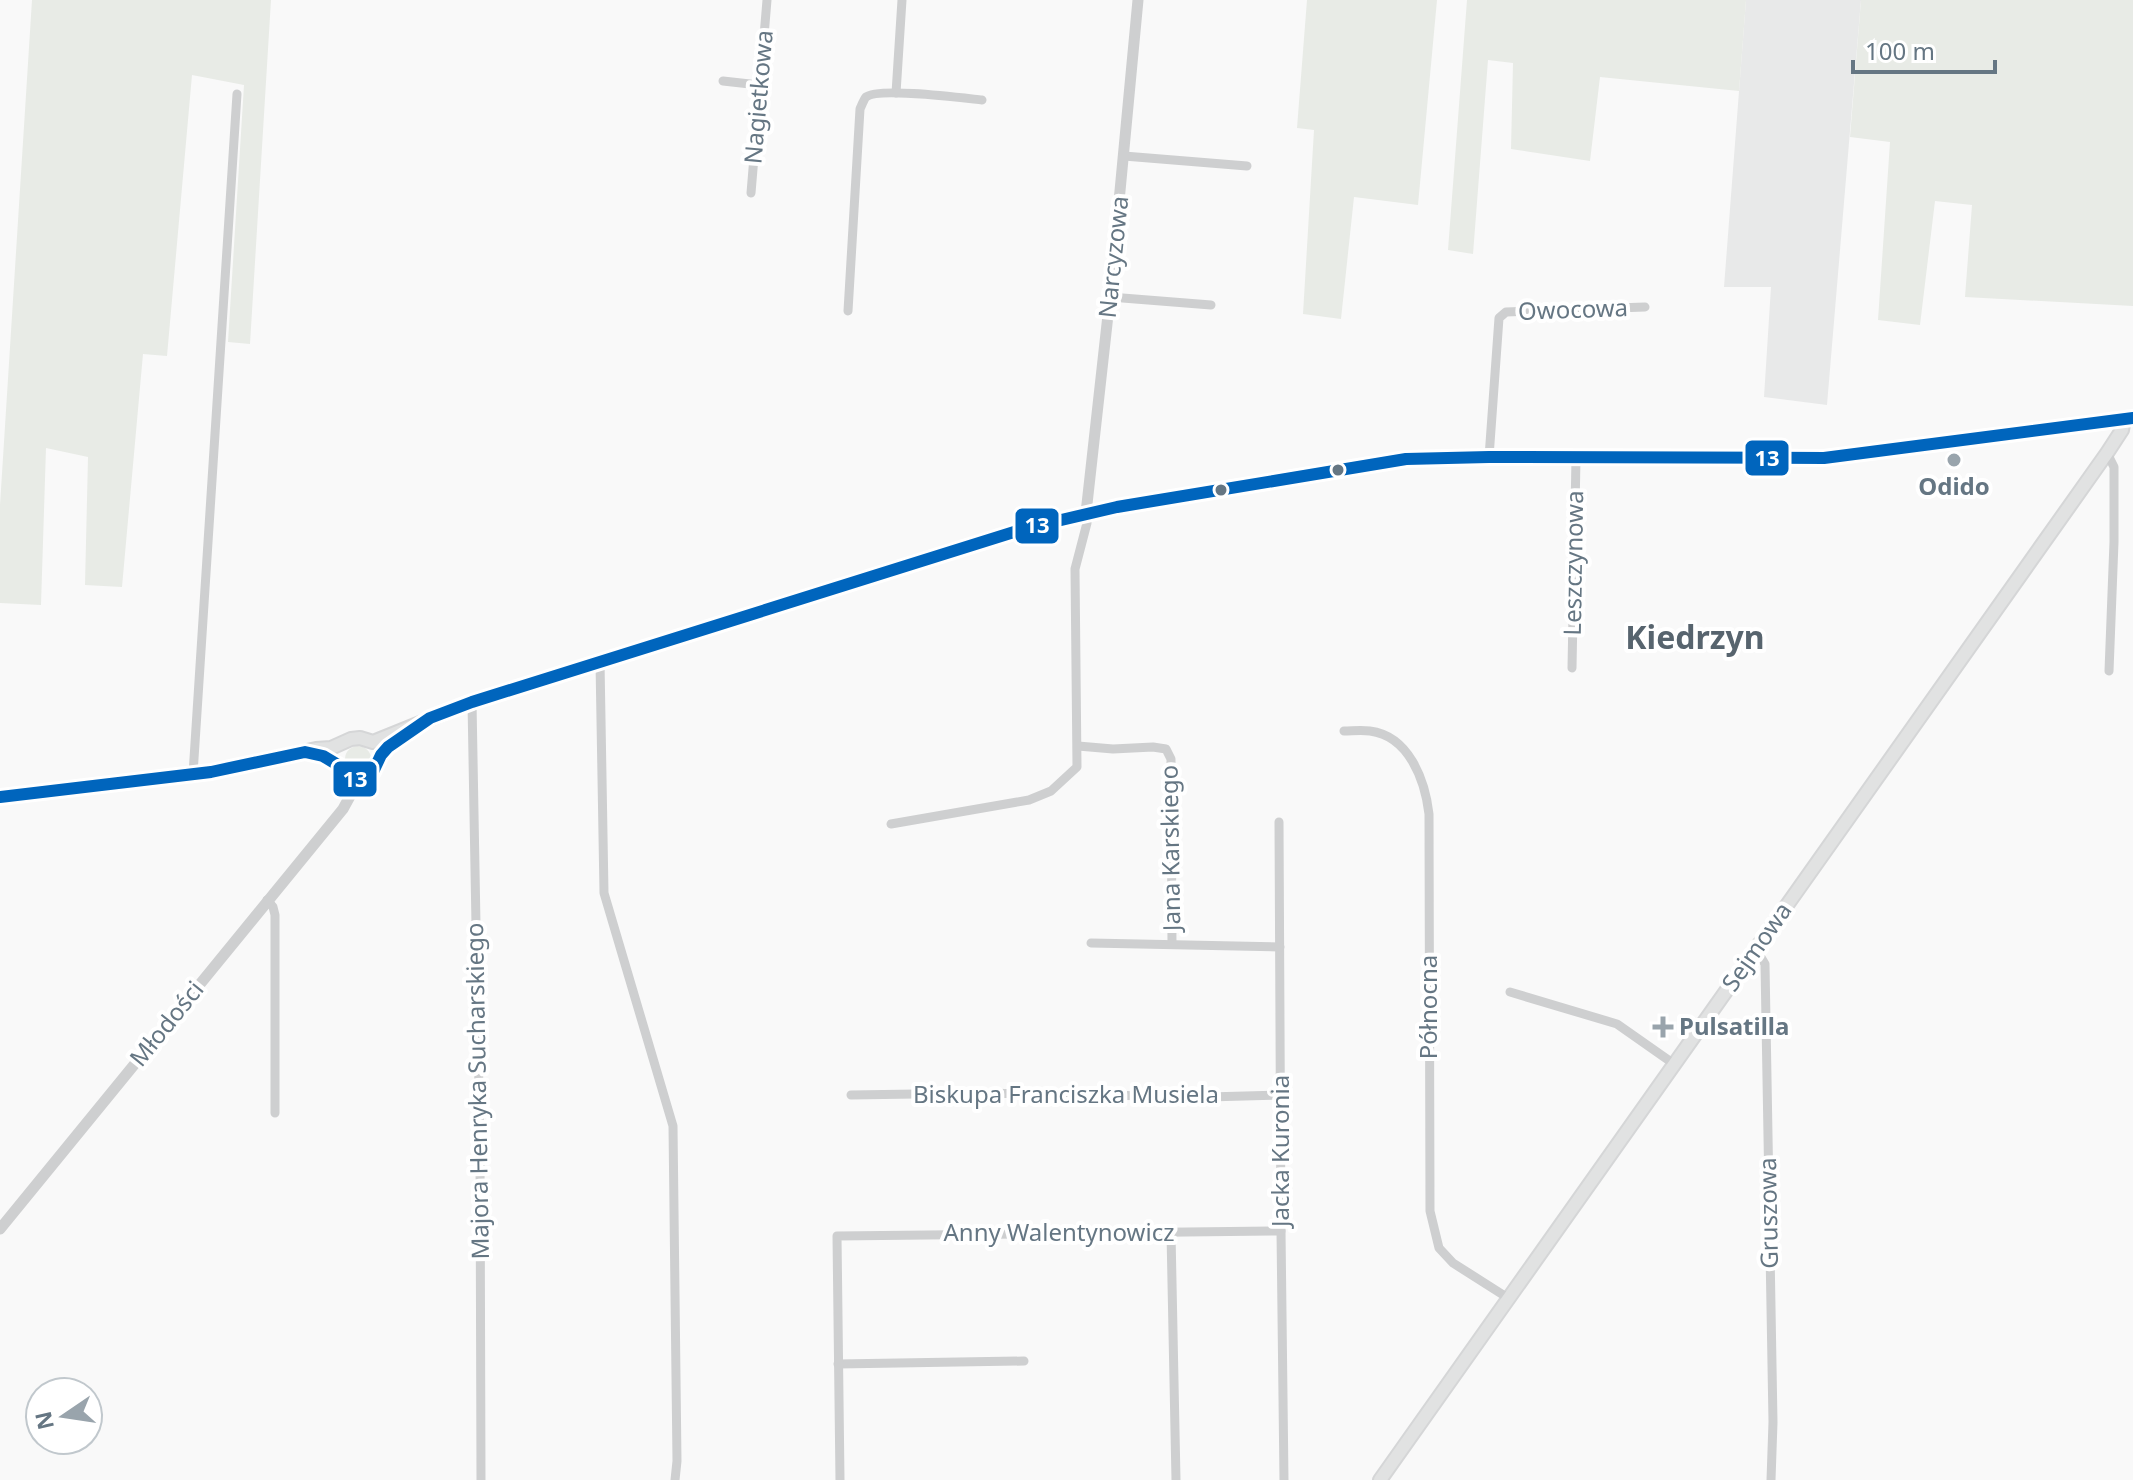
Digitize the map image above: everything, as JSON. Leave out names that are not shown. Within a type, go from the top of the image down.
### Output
[{"type":"main road","points":[[0,797],[193,774],[343,745],[351,739],[378,740],[472,702],[1027,528],[1086,513],[1406,459],[1824,458],[2129,418]]},
{"type":"main road","name":"Sejmowa","points":[[1380,1480],[2129,418]]},
{"type":"main road","points":[[305,752],[323,756],[353,779],[363,779],[373,772],[384,750],[430,718]]},
{"type":"main road","points":[[369,741],[376,750],[378,761]]},
{"type":"main road","points":[[341,770],[337,758],[343,745]]},
{"type":"street","name":"Nagietkowa","points":[[751,193],[767,0]]},
{"type":"street","points":[[896,93],[902,0]]},
{"type":"street","name":"Narcyzowa","points":[[1086,513],[1138,0]]},
{"type":"street","points":[[723,81],[759,85]]},
{"type":"street","points":[[848,311],[860,109],[865,98],[875,93],[896,93],[982,100]]},
{"type":"street","points":[[193,774],[237,94]]},
{"type":"street","points":[[1124,156],[1247,166]]},
{"type":"street","points":[[1110,297],[1211,305]]},
{"type":"street","name":"Owocowa","points":[[1489,457],[1499,318],[1506,312],[1645,307]]},
{"type":"street","points":[[2107,453],[2114,467],[2109,671]]},
{"type":"street","name":"Leszczynowa","points":[[1572,668],[1576,458]]},
{"type":"street","points":[[891,824],[1029,800],[1059,784],[1077,767],[1075,569],[1084,536],[1086,513]]},
{"type":"street","points":[[600,662],[603,887],[673,1126],[675,1480]]},
{"type":"street","name":"Majora Henryka Sucharskiego","points":[[472,702],[480,1148],[481,1480]]},
{"type":"street","name":"Północna","points":[[1344,731],[1370,731],[1393,741],[1416,766],[1427,798],[1430,1211],[1439,1248],[1453,1263],[1508,1298]]},
{"type":"street","name":"Jana Karskiego","points":[[1078,746],[1113,749],[1153,747],[1166,749],[1169,753],[1172,944]]},
{"type":"street","name":"Młodości","points":[[334,819],[345,791],[346,783],[341,770]]},
{"type":"street","name":"Młodości","points":[[0,1229],[347,805],[355,787],[363,779]]},
{"type":"street","name":"Jacka Kuronia","points":[[1279,822],[1284,1480]]},
{"type":"street","points":[[267,900],[275,915],[275,1113]]},
{"type":"street","points":[[1091,943],[1280,947]]},
{"type":"street","name":"Gruszowa","points":[[1756,949],[1765,964],[1773,1422],[1771,1480]]},
{"type":"street","points":[[1510,992],[1617,1024],[1674,1064]]},
{"type":"street","name":"Biskupa Franciszka Musiela","points":[[851,1095],[1281,1095]]},
{"type":"street","name":"Anny Walentynowicz","points":[[838,1364],[837,1236],[1281,1231]]},
{"type":"street","points":[[1171,1233],[1176,1480]]},
{"type":"street","points":[[840,1480],[838,1364],[1024,1361]]},
{"type":"shaded area","points":[[32,0],[271,0],[250,344],[228,342],[244,85],[192,75],[167,356],[143,354],[122,587],[85,585],[88,457],[46,448],[41,605],[0,603],[0,505]]},
{"type":"shaded area","points":[[1307,0],[1437,0],[1418,205],[1354,197],[1341,319],[1303,314],[1314,130],[1297,128]]},
{"type":"shaded area","points":[[1467,0],[1746,0],[1739,91],[1600,77],[1590,161],[1511,149],[1513,63],[1488,60],[1473,254],[1448,250]]},
{"type":"shaded area","points":[[1746,0],[1861,0],[1827,405],[1764,397],[1771,287],[1724,287]]},
{"type":"shaded area","points":[[1861,0],[2133,0],[2133,306],[1965,297],[1972,205],[1935,201],[1920,325],[1878,320],[1890,142],[1850,137]]},
{"type":"shaded area","points":[[358,746],[367,750],[371,759],[367,768],[358,772],[349,768],[345,759],[349,750]]},
{"type":"transit line","name":"13","points":[[0,797],[211,772],[305,752],[323,756],[338,765],[344,775],[363,779],[373,772],[388,747],[430,718],[472,702],[1027,528],[1117,507],[1406,459],[1824,458],[2133,418]]},
{"type":"place","name":"Odido","points":[[1954,460]]},
{"type":"place","name":"Pulsatilla","points":[[1663,1027]]},
{"type":"district","name":"Kiedrzyn","points":[[1695,638]]}]
